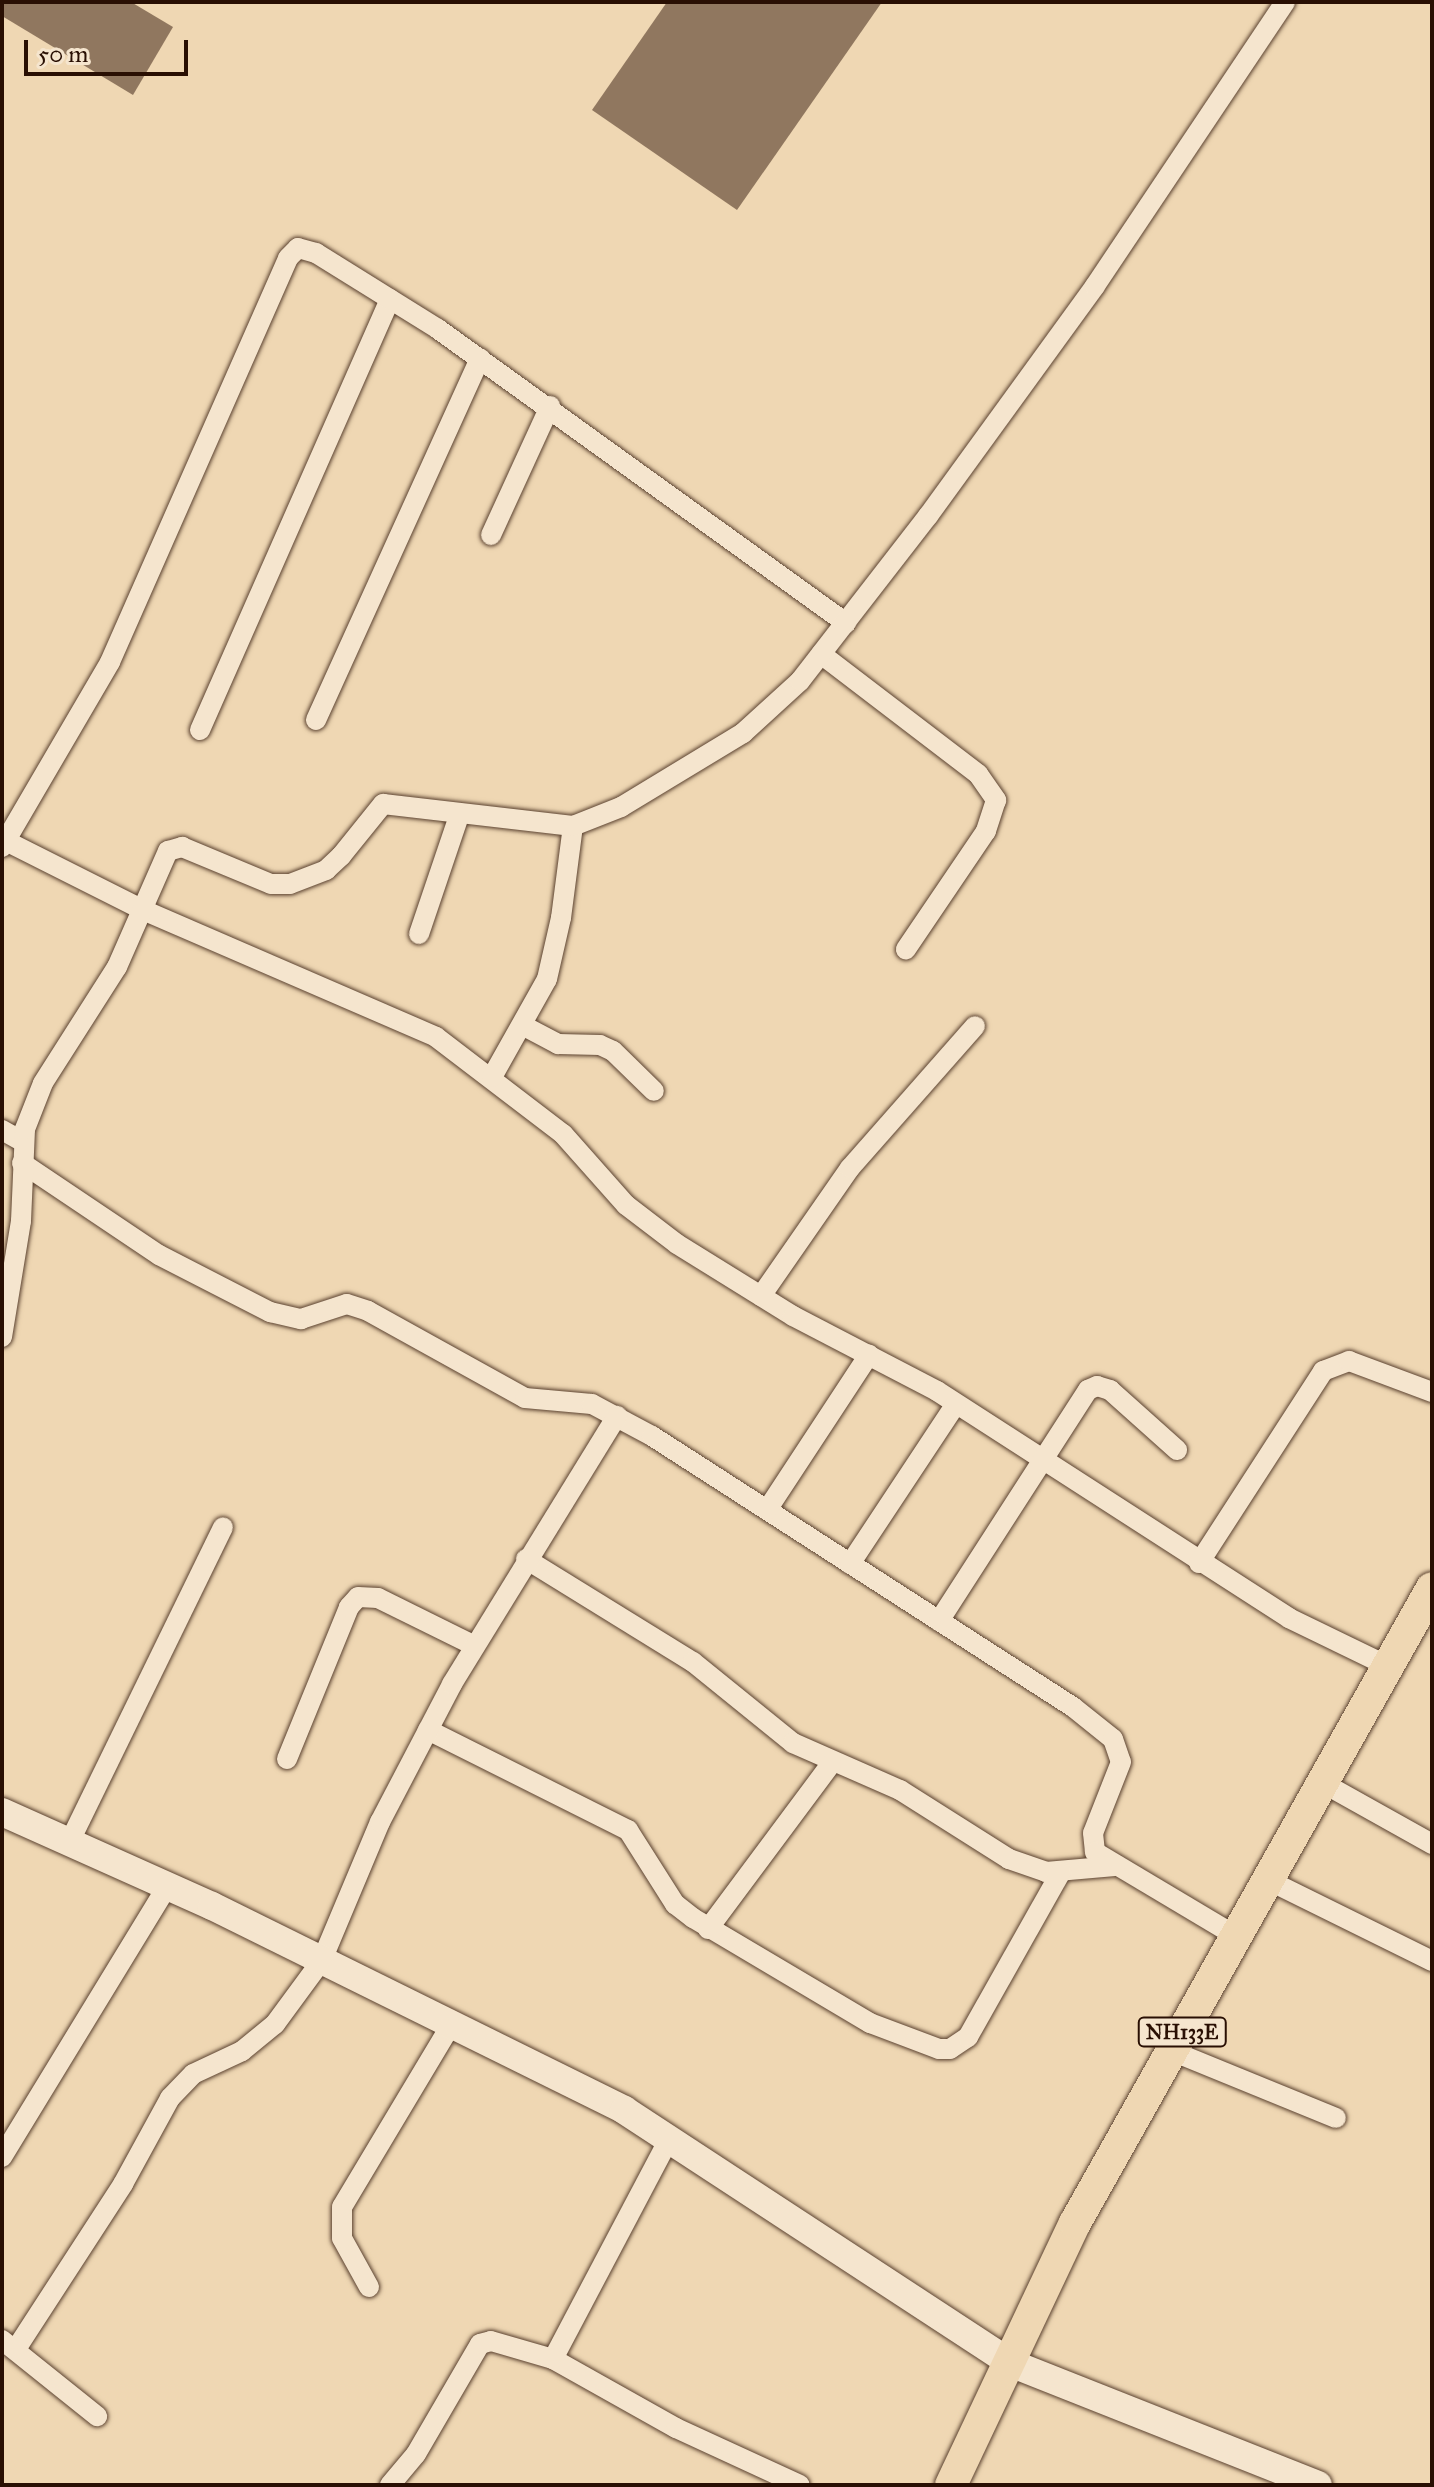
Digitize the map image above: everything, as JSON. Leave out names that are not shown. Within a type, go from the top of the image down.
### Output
[{"type":"main road","name":"NH133E","points":[[951,2485],[1075,2223],[1432,1588]]},
{"type":"street","points":[[2,1337],[21,1221],[22,1141],[43,1083],[100,997],[172,847],[271,884],[290,884],[326,870],[383,804],[459,816],[573,826],[621,807],[743,733],[800,681],[846,623],[1095,286],[1285,2]]},
{"type":"street","points":[[846,623],[480,358],[311,250],[298,248],[290,254],[145,591],[110,662],[3,842],[143,910],[396,1017],[436,1037],[563,1134],[626,1205],[761,1296],[956,1404],[1289,1618],[1388,1666]]},
{"type":"street","points":[[200,730],[390,299]]},
{"type":"street","points":[[316,720],[480,358]]},
{"type":"street","points":[[491,535],[550,406]]},
{"type":"street","points":[[821,654],[978,774],[996,800],[986,831],[906,949]]},
{"type":"street","points":[[419,934],[459,816]]},
{"type":"street","points":[[492,1077],[522,1025],[555,952],[573,826]]},
{"type":"street","points":[[522,1025],[558,1044],[600,1045],[613,1051],[654,1091]]},
{"type":"street","points":[[761,1296],[850,1168],[975,1026]]},
{"type":"street","points":[[2,1130],[22,1141]]},
{"type":"street","points":[[22,1163],[159,1255],[270,1312],[316,1318],[347,1304],[429,1341],[525,1398],[582,1402],[617,1416],[767,1510],[1113,1739],[1121,1762],[1092,1842],[1095,1852],[1236,1936]]},
{"type":"street","points":[[767,1510],[869,1355]]},
{"type":"street","points":[[1199,1563],[1323,1371],[1349,1361],[1432,1392]]},
{"type":"street","points":[[939,1621],[1082,1397],[1097,1386],[1115,1393],[1177,1450]]},
{"type":"street","points":[[850,1564],[956,1404]]},
{"type":"street","points":[[97,2416],[9,2345],[123,2184],[170,2098],[193,2074],[242,2051],[268,2031],[322,1960],[380,1822],[428,1730],[526,1559],[617,1416]]},
{"type":"street","points":[[70,1841],[223,1527]]},
{"type":"street","points":[[526,1559],[683,1655],[793,1743],[831,1764],[900,1790],[1020,1865],[1061,1872],[1115,1866]]},
{"type":"street","points":[[287,1759],[349,1607],[358,1597],[378,1598],[475,1646]]},
{"type":"street","points":[[428,1730],[628,1830],[675,1904],[708,1929],[870,2023],[928,2047],[950,2049],[968,2037],[1061,1872]]},
{"type":"street","points":[[708,1929],[831,1764]]},
{"type":"street","points":[[1323,1783],[1432,1844]]},
{"type":"street","points":[[2,1812],[322,1960],[624,2110],[1010,2363],[1318,2485]]},
{"type":"street","points":[[1268,1880],[1432,1961]]},
{"type":"street","points":[[2,2157],[167,1887]]},
{"type":"street","points":[[369,2287],[342,2238],[342,2207],[451,2025]]},
{"type":"street","points":[[1172,2051],[1336,2118]]},
{"type":"street","points":[[553,2359],[668,2141]]},
{"type":"street","points":[[390,2485],[416,2454],[480,2344],[491,2341],[553,2359],[676,2428],[800,2485]]},
{"type":"building","points":[[2,2],[131,2],[173,27],[133,95],[2,16]]},
{"type":"building","points":[[667,2],[882,2],[737,210],[592,110]]}]
